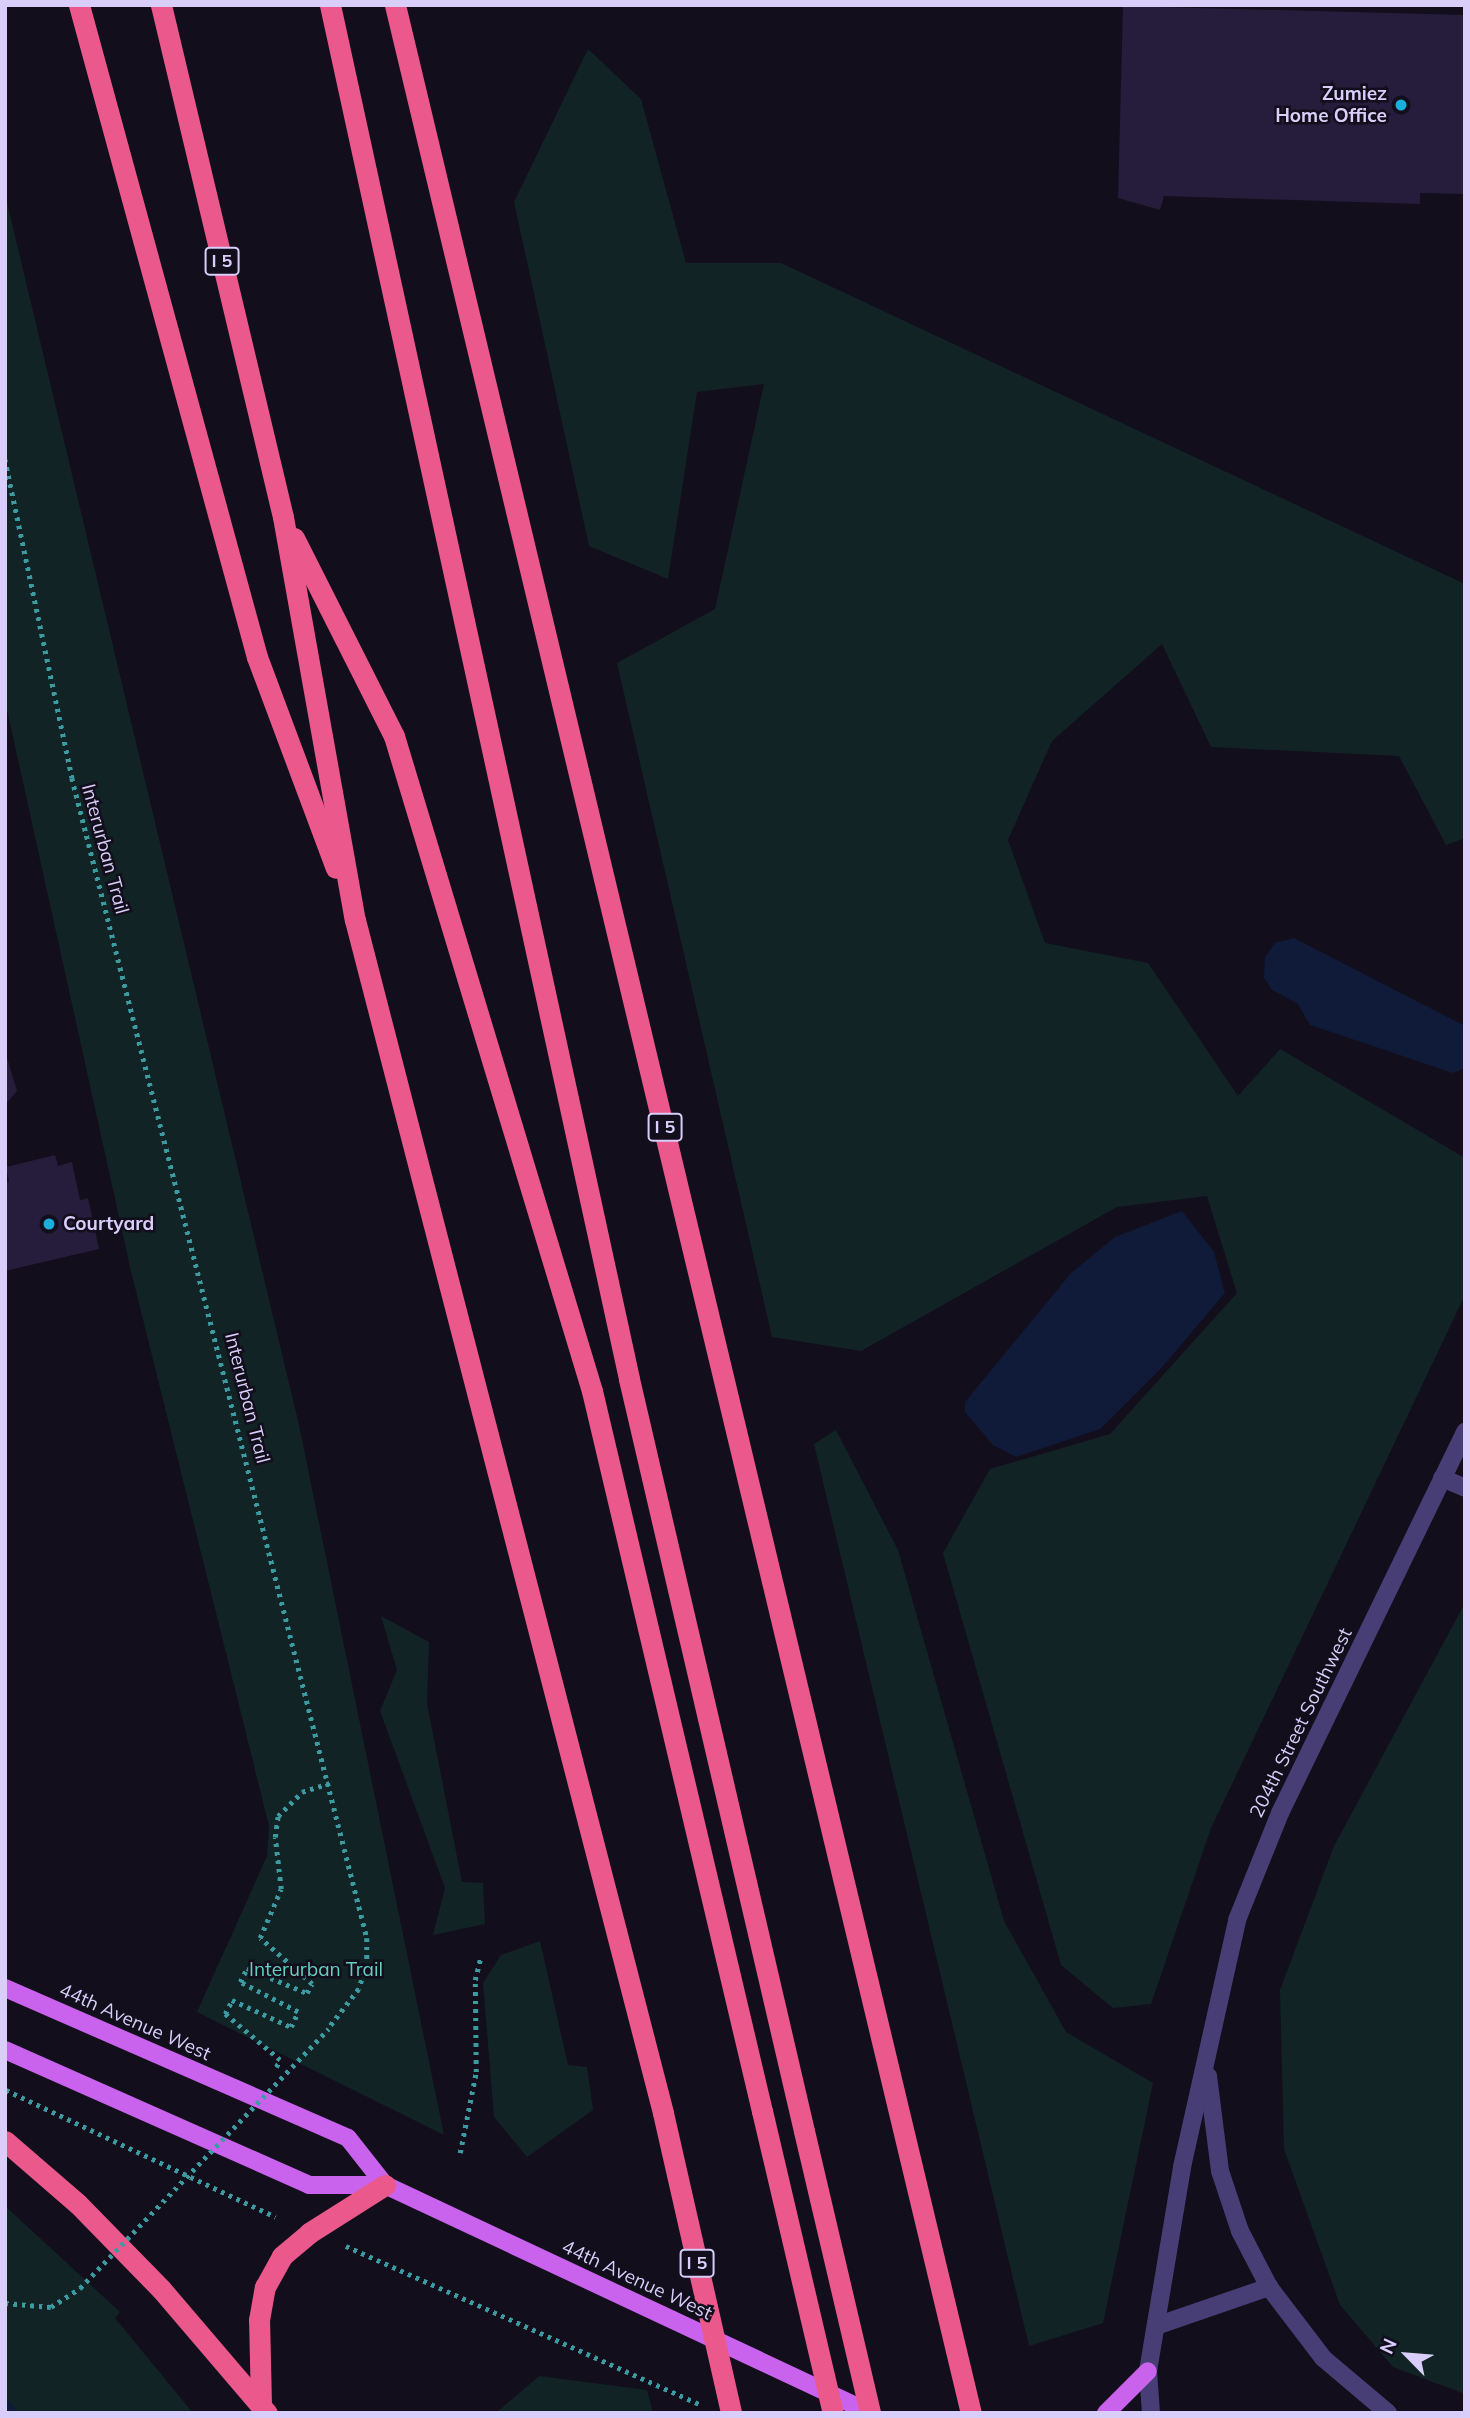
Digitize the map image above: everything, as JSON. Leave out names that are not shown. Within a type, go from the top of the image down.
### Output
[{"type":"highway","points":[[79,5],[257,657],[355,920]]},
{"type":"highway","name":"I 5","points":[[161,5],[284,517],[355,920],[663,2113],[731,2413]]},
{"type":"highway","points":[[330,5],[632,1392],[871,2413]]},
{"type":"highway","name":"I 5","points":[[395,5],[971,2413]]},
{"type":"highway","points":[[284,517],[394,736],[592,1391],[833,2413]]},
{"type":"highway","points":[[5,2141],[78,2204],[161,2289],[264,2409]]},
{"type":"highway","points":[[264,2409],[259,2319],[265,2287],[276,2266],[309,2233],[385,2185]]},
{"type":"main road","name":"44th Avenue West","points":[[5,1988],[348,2138],[385,2185]]},
{"type":"main road","name":"44th Avenue West","points":[[5,2050],[309,2185],[385,2185],[871,2413]]},
{"type":"main road","points":[[1106,2413],[1148,2371]]},
{"type":"street","name":"204th Street Southwest","points":[[1151,2413],[1148,2371],[1208,2044],[1219,1987],[1254,1870],[1465,1432]]},
{"type":"street","points":[[1442,1478],[1465,1488]]},
{"type":"street","name":"204th Street Southwest","points":[[1208,2044],[1209,2108],[1220,2171],[1240,2231],[1269,2287],[1324,2358],[1388,2413]]},
{"type":"street","points":[[1156,2326],[1269,2287]]},
{"type":"path","name":"Interurban Trail","points":[[5,459],[72,778],[330,1783],[367,1951],[359,1989],[328,2029],[80,2288],[51,2307],[5,2303]]},
{"type":"path","points":[[276,2067],[280,2060],[225,2014],[232,2000],[291,2027],[298,2012],[240,1982],[247,1968],[307,1993],[312,1984],[260,1938],[281,1889],[275,1837],[278,1816],[302,1792],[330,1783]]},
{"type":"path","points":[[460,2153],[475,2072],[475,1980],[480,1960]]},
{"type":"path","points":[[6,2090],[276,2217]]},
{"type":"path","points":[[338,2243],[708,2408]]},
{"type":"green space","points":[[588,49],[641,99],[686,263],[781,263],[1465,584],[1465,838],[1446,845],[1399,756],[1211,747],[1162,644],[1052,741],[1008,840],[1045,943],[1148,963],[1238,1096],[1280,1049],[1465,1158],[1465,1295],[1211,1828],[1151,2004],[1113,2008],[1061,1965],[943,1553],[990,1469],[1110,1434],[1237,1293],[1207,1196],[1117,1207],[861,1351],[772,1337],[617,663],[715,609],[764,384],[697,392],[668,579],[589,546],[514,202]]},
{"type":"green space","name":"Interurban Trail","points":[[5,194],[299,1425],[444,2135],[197,2012],[267,1856],[269,1826],[131,1271],[5,701]]},
{"type":"green space","points":[[836,1430],[898,1550],[1004,1921],[1066,2032],[1153,2083],[1103,2323],[1029,2346],[814,1444]]},
{"type":"green space","points":[[1465,1603],[1465,2394],[1393,2367],[1340,2305],[1284,2149],[1280,1990],[1334,1846]]},
{"type":"green space","points":[[381,1616],[429,1642],[427,1704],[462,1882],[483,1883],[485,1924],[433,1935],[445,1888],[380,1711],[397,1670]]},
{"type":"green space","points":[[540,1941],[568,2065],[587,2067],[593,2110],[527,2157],[494,2117],[483,1983],[501,1955]]},
{"type":"green space","points":[[5,2206],[120,2312],[115,2318],[193,2413],[5,2413]]},
{"type":"green space","points":[[539,2376],[647,2390],[653,2413],[496,2413]]},
{"type":"water","points":[[1294,938],[1465,1026],[1465,1068],[1453,1073],[1310,1025],[1298,1004],[1272,990],[1264,978],[1265,957],[1275,943]]},
{"type":"water","points":[[1182,1211],[1214,1252],[1225,1293],[1164,1365],[1100,1429],[1016,1457],[993,1445],[965,1412],[965,1402],[1071,1273],[1115,1237]]},
{"type":"building","points":[[1123,6],[1465,15],[1465,194],[1420,193],[1420,204],[1164,196],[1160,210],[1118,198]]},
{"type":"building","points":[[5,1051],[17,1091],[5,1105]]},
{"type":"building","name":"Courtyard","points":[[55,1155],[58,1166],[72,1162],[80,1200],[88,1198],[99,1249],[5,1271],[5,1183],[9,1182],[6,1167]]},
{"type":"waterway","points":[[5,2406],[11,2413]]},
{"type":"place","name":"Zumiez Home Office","points":[[1401,105]]},
{"type":"place","name":"Courtyard","points":[[49,1224]]}]
